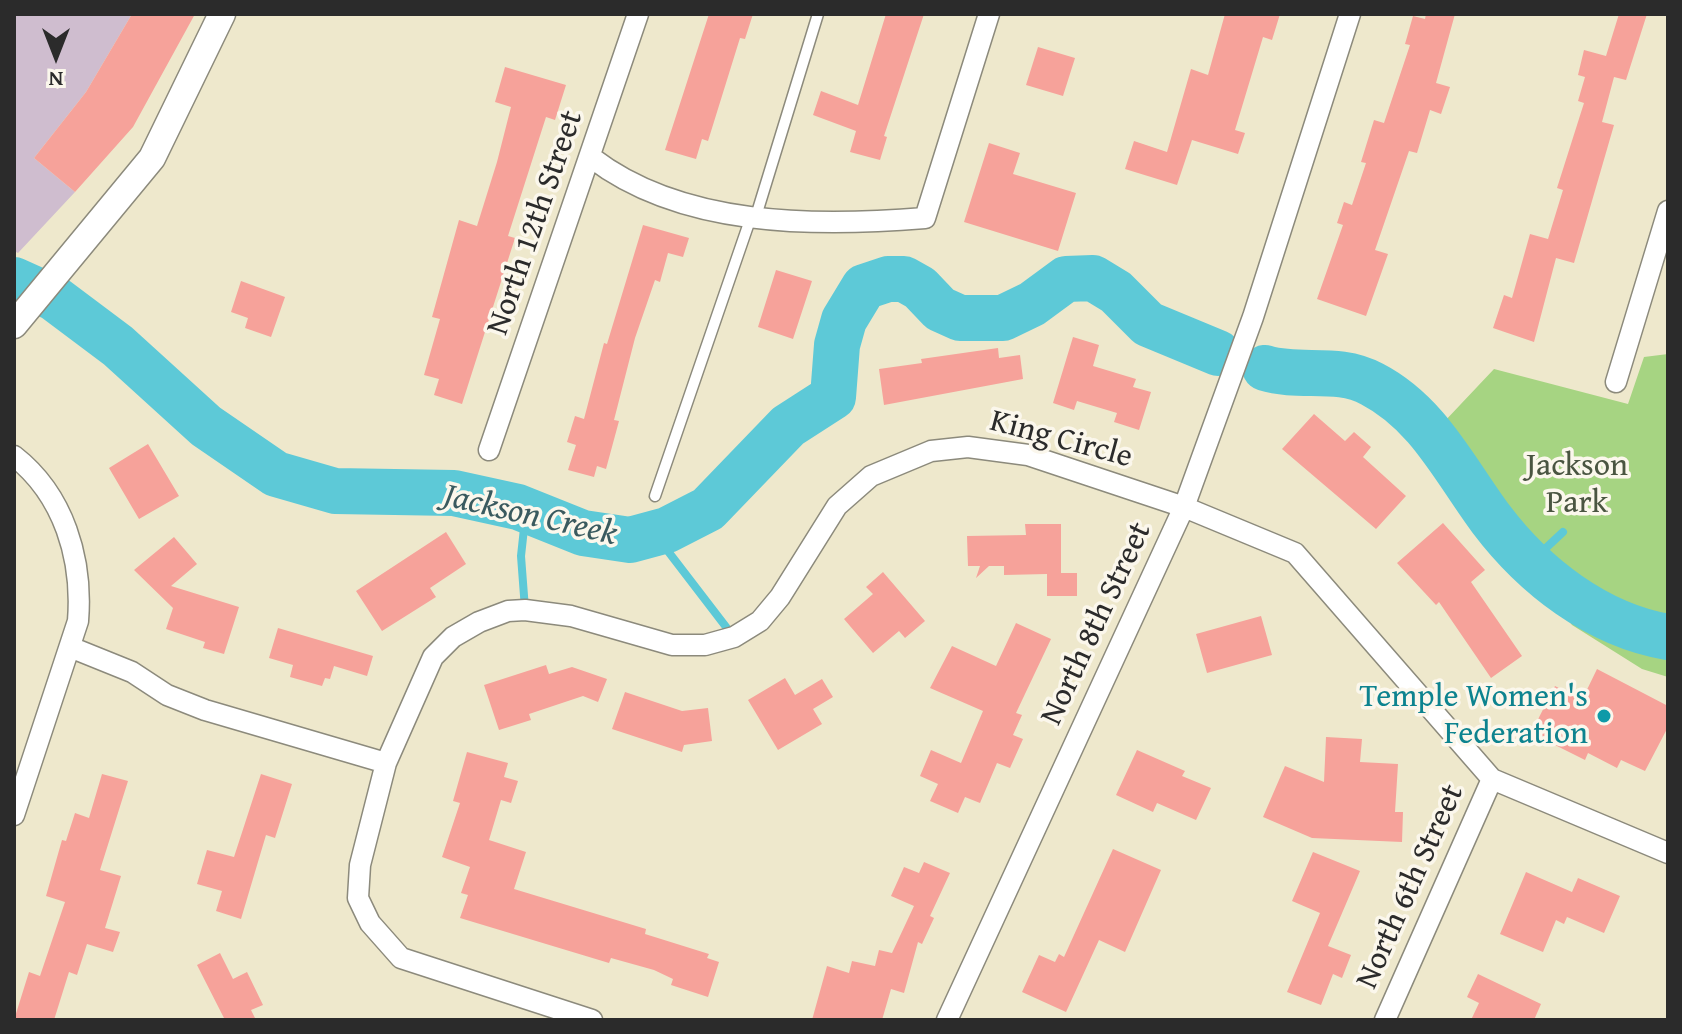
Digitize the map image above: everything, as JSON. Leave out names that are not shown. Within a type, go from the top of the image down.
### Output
[{"type":"street","points":[[15,324],[152,158],[222,14]]},
{"type":"street","name":"North 12th Street","points":[[489,450],[592,158],[638,14]]},
{"type":"street","points":[[592,158],[623,181],[672,202],[754,216],[882,221],[925,218],[989,14]]},
{"type":"street","name":"North 8th Street","points":[[947,1020],[1184,507],[1253,317],[1350,14]]},
{"type":"street","points":[[1616,382],[1668,211]]},
{"type":"street","name":"King Circle","points":[[592,1020],[401,958],[370,923],[358,898],[360,865],[386,763],[433,657],[453,637],[508,611],[539,609],[672,645],[705,645],[734,637],[760,621],[780,597],[837,506],[871,476],[931,451],[968,447],[1028,455],[1184,507],[1295,553],[1492,779],[1668,853]]},
{"type":"street","points":[[14,456],[38,474],[70,536],[80,595],[78,621],[14,815]]},
{"type":"street","points":[[70,647],[132,672],[167,695],[205,710],[386,763]]},
{"type":"street","name":"North 6th Street","points":[[1385,1020],[1492,779]]},
{"type":"lane","points":[[655,496],[754,216],[818,14]]},
{"type":"shaded area","points":[[14,14],[132,14],[86,92],[34,158],[75,192],[18,253],[14,251]]},
{"type":"green space","name":"Jackson Park","points":[[1668,354],[1668,677],[1642,669],[1572,625],[1426,441],[1494,369],[1628,404],[1644,357]]},
{"type":"building","points":[[132,14],[195,14],[133,127],[75,192],[34,158],[86,92]]},
{"type":"building","points":[[709,14],[753,14],[745,39],[740,38],[708,141],[702,139],[696,159],[665,150]]},
{"type":"building","points":[[886,14],[924,14],[884,136],[887,137],[880,160],[850,152],[856,131],[813,115],[821,91],[858,105]]},
{"type":"building","points":[[1225,14],[1280,14],[1272,40],[1263,37],[1235,130],[1245,133],[1238,154],[1192,140],[1177,185],[1125,169],[1134,141],[1167,152],[1191,69],[1208,75]]},
{"type":"building","points":[[1426,14],[1455,14],[1436,83],[1450,87],[1441,114],[1430,110],[1417,153],[1409,151],[1375,250],[1388,254],[1366,316],[1317,299],[1343,225],[1337,223],[1344,202],[1352,205],[1366,163],[1361,162],[1374,120],[1384,123],[1410,45],[1405,44],[1413,16],[1425,19]]},
{"type":"building","points":[[1619,14],[1647,14],[1626,80],[1614,77],[1602,122],[1614,125],[1574,263],[1556,258],[1534,342],[1493,328],[1504,295],[1512,298],[1530,234],[1548,239],[1563,190],[1557,188],[1584,103],[1578,101],[1585,77],[1578,75],[1584,50],[1606,56]]},
{"type":"building","points":[[1038,47],[1075,58],[1063,96],[1026,85]]},
{"type":"building","points":[[505,67],[566,85],[555,120],[546,117],[508,236],[515,238],[462,404],[434,395],[439,379],[424,375],[440,319],[432,317],[459,220],[477,226],[497,162],[511,107],[495,102]]},
{"type":"building","points":[[989,143],[1020,153],[1013,174],[1076,193],[1058,251],[964,222]]},
{"type":"building","points":[[643,225],[689,238],[683,257],[668,253],[660,282],[655,280],[635,338],[614,420],[619,421],[606,469],[597,466],[594,477],[568,470],[576,445],[567,442],[575,416],[584,419],[604,343],[607,344]]},
{"type":"building","points":[[776,270],[812,281],[793,339],[758,327]]},
{"type":"building","points":[[241,281],[285,297],[271,337],[245,328],[248,318],[231,312]]},
{"type":"building","points":[[1073,337],[1099,345],[1093,366],[1136,379],[1133,387],[1151,392],[1139,430],[1114,422],[1117,413],[1077,401],[1074,410],[1053,403]]},
{"type":"building","points":[[998,348],[999,358],[1020,355],[1023,379],[884,405],[879,369],[922,363],[921,359]]},
{"type":"building","points":[[1314,414],[1345,441],[1354,432],[1371,447],[1363,457],[1406,496],[1376,529],[1282,449]]},
{"type":"building","points":[[148,444],[179,496],[139,519],[109,468]]},
{"type":"building","points":[[1443,523],[1485,570],[1471,582],[1522,656],[1491,678],[1439,602],[1436,605],[1397,563]]},
{"type":"building","points":[[1025,524],[1061,524],[1061,573],[1077,573],[1077,596],[1047,596],[1047,574],[1004,575],[1004,566],[989,566],[976,578],[980,566],[968,566],[967,536],[1026,535]]},
{"type":"building","points":[[446,532],[466,564],[430,588],[436,597],[382,631],[356,591]]},
{"type":"building","points":[[174,537],[197,564],[171,586],[239,607],[224,654],[203,648],[205,642],[166,629],[173,608],[134,570]]},
{"type":"building","points":[[883,572],[925,621],[905,638],[899,631],[873,653],[844,619],[873,594],[866,587]]},
{"type":"building","points":[[1261,616],[1272,655],[1207,673],[1196,634]]},
{"type":"building","points":[[1016,623],[1051,639],[1016,713],[1022,715],[1013,735],[1023,739],[1010,768],[997,763],[980,803],[965,797],[958,813],[930,801],[938,784],[920,776],[931,750],[961,763],[983,711],[930,688],[952,646],[996,666]]},
{"type":"building","points":[[278,628],[373,656],[367,676],[334,666],[330,679],[325,678],[322,686],[290,677],[293,665],[269,658]]},
{"type":"building","points":[[546,665],[549,674],[572,667],[607,679],[598,702],[583,696],[529,714],[531,720],[499,730],[484,685]]},
{"type":"building","name":"Temple Women's Federation","points":[[1597,669],[1668,706],[1668,727],[1645,771],[1621,760],[1617,768],[1588,753],[1585,760],[1531,733],[1555,686],[1582,700]]},
{"type":"building","points":[[785,678],[795,695],[822,679],[833,697],[813,709],[822,724],[778,750],[748,700]]},
{"type":"building","points":[[625,692],[682,711],[708,708],[712,741],[684,745],[682,752],[612,729]]},
{"type":"building","points":[[1326,737],[1362,739],[1360,762],[1398,764],[1395,812],[1403,812],[1402,842],[1312,838],[1263,817],[1285,766],[1324,782]]},
{"type":"building","points":[[1137,750],[1185,771],[1182,776],[1211,788],[1196,820],[1157,803],[1153,812],[1116,795]]},
{"type":"building","points":[[467,752],[508,763],[504,777],[518,781],[511,803],[501,800],[489,840],[526,852],[514,889],[646,929],[645,934],[709,954],[707,958],[719,962],[708,997],[671,985],[673,979],[654,970],[611,958],[609,963],[460,918],[468,895],[461,893],[470,867],[442,857],[460,803],[453,801]]},
{"type":"building","points":[[102,774],[128,781],[100,870],[121,876],[105,928],[120,932],[113,952],[87,944],[77,975],[69,972],[54,1020],[14,1020],[29,972],[40,976],[65,902],[46,896],[62,840],[66,841],[75,813],[89,818]]},
{"type":"building","points":[[261,774],[292,784],[275,838],[266,835],[241,919],[216,911],[222,891],[197,884],[207,850],[234,857]]},
{"type":"building","points":[[1113,849],[1161,870],[1125,952],[1099,940],[1066,1012],[1022,992],[1039,955],[1055,962],[1059,954],[1064,957]]},
{"type":"building","points":[[1313,852],[1360,871],[1328,946],[1351,955],[1342,978],[1333,974],[1321,1005],[1287,992],[1320,913],[1292,901]]},
{"type":"building","points":[[924,862],[950,873],[930,916],[934,918],[922,944],[918,942],[904,993],[891,989],[882,1020],[812,1020],[827,966],[849,973],[852,961],[875,966],[879,950],[892,953],[914,906],[891,896],[904,867],[919,873]]},
{"type":"building","points":[[1526,872],[1572,892],[1578,878],[1620,896],[1604,933],[1567,917],[1564,924],[1556,920],[1543,952],[1500,934]]},
{"type":"building","points":[[220,953],[233,979],[247,972],[263,1005],[251,1010],[256,1020],[225,1020],[197,965]]},
{"type":"building","points":[[1478,974],[1541,1004],[1534,1020],[1471,1020],[1479,1003],[1467,997]]},
{"type":"waterway","name":"Jackson Creek","points":[[14,280],[54,298],[118,346],[206,426],[276,474],[335,491],[454,493],[518,507],[583,533],[630,540],[667,530],[708,509],[788,426],[833,397],[837,345],[844,320],[864,287],[888,279],[904,279],[920,288],[940,309],[960,318],[1003,318],[1032,304],[1066,279],[1093,278],[1116,292],[1148,324],[1218,353]]},
{"type":"waterway","name":"Jackson Creek","points":[[1265,368],[1346,375],[1359,378],[1392,396],[1425,426],[1491,519],[1547,578],[1569,595],[1616,622],[1668,637]]},
{"type":"waterway","points":[[525,609],[521,556],[526,510]]},
{"type":"waterway","points":[[1531,562],[1563,532]]},
{"type":"waterway","points":[[654,533],[733,636]]},
{"type":"place","name":"Temple Women's Federation","points":[[1604,716]]}]
